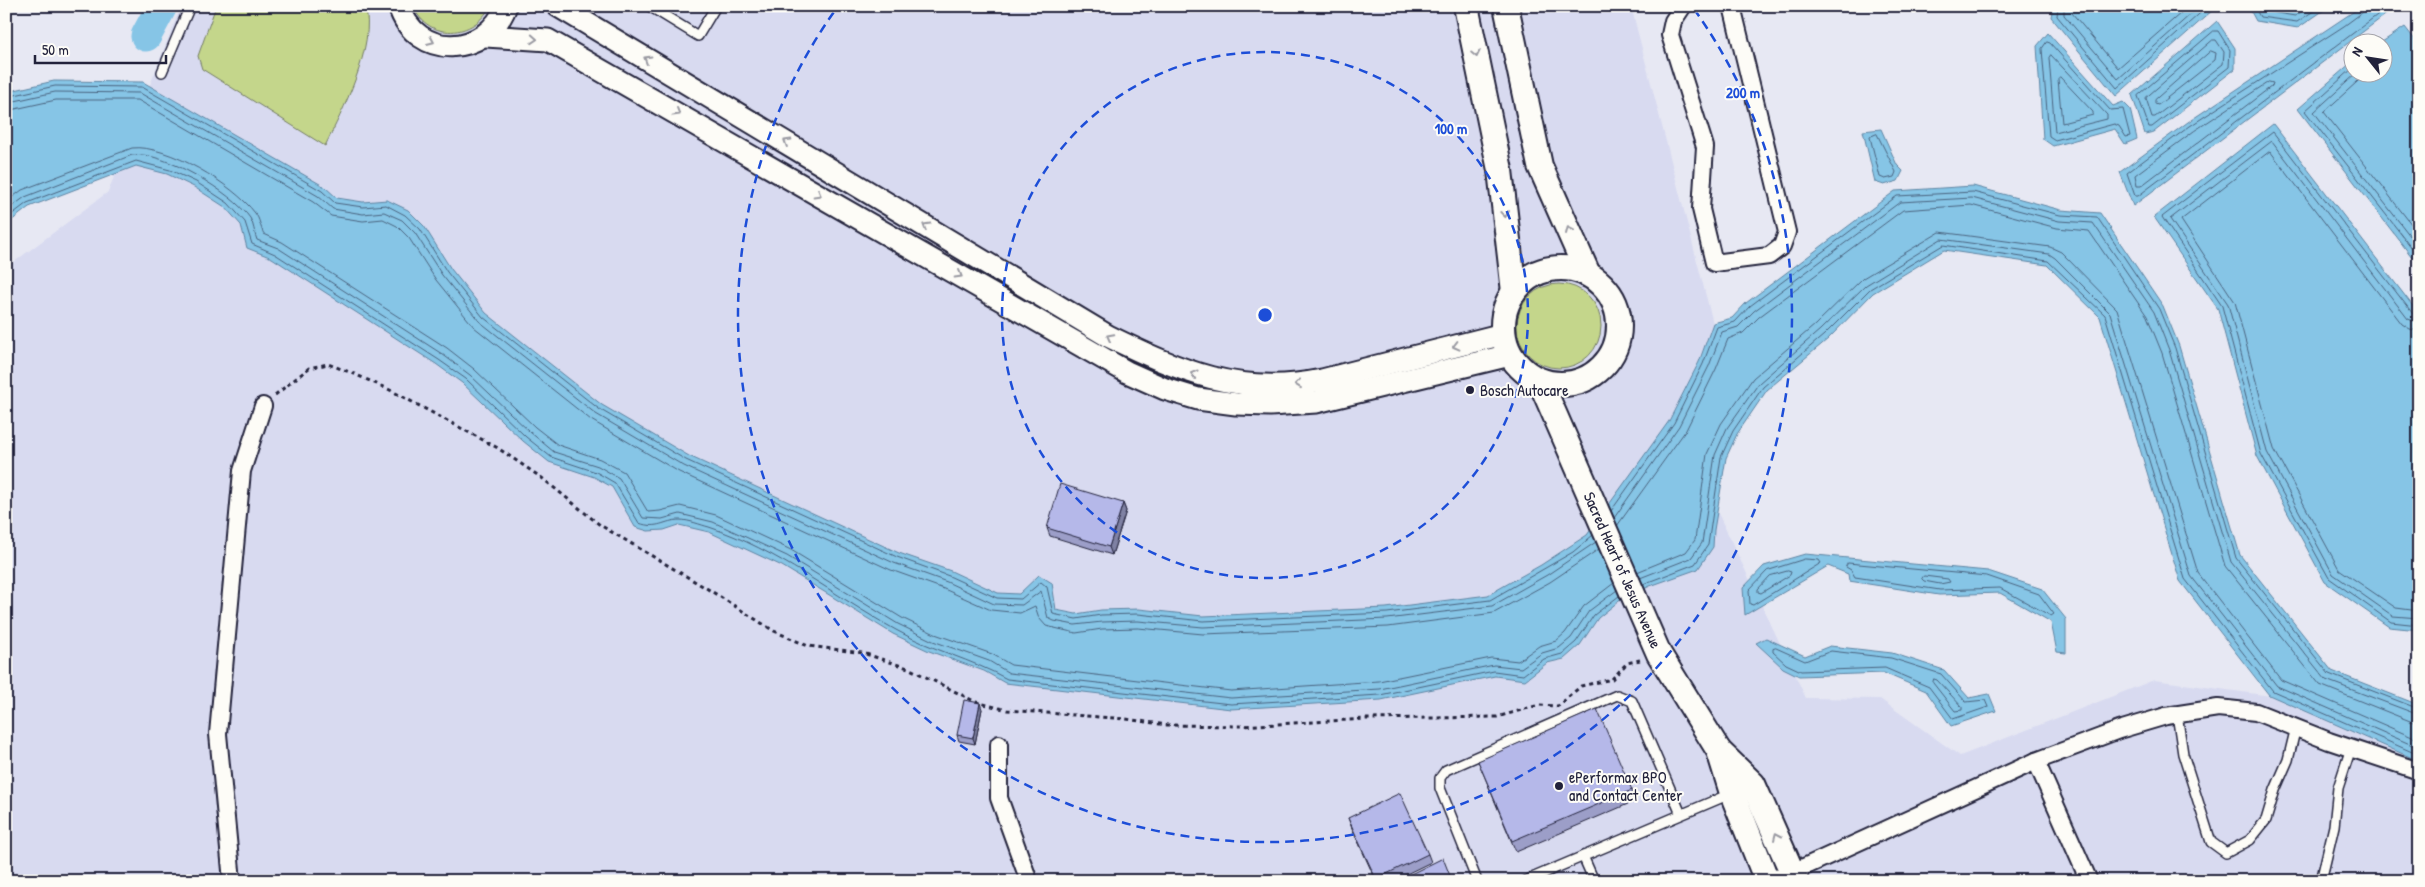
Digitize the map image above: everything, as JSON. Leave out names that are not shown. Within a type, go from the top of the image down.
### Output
[{"type":"main road","points":[[1466,6],[1500,170],[1514,292]]},
{"type":"main road","points":[[1506,6],[1540,166],[1588,274]]},
{"type":"main road","points":[[1569,268],[1588,274],[1604,286],[1616,307],[1619,331],[1614,350],[1604,366],[1579,382],[1560,385],[1540,381],[1520,368],[1506,344],[1503,319],[1507,305],[1514,292],[1529,277],[1548,269],[1569,268]]},
{"type":"main road","name":"Sacred Heart of Jesus Avenue","points":[[1540,381],[1659,654],[1743,788],[1794,877]]},
{"type":"main road","name":"Sacred Heart of Jesus Avenue","points":[[1743,788],[1768,881]]},
{"type":"street","points":[[400,6],[404,19],[416,33],[438,44],[463,45],[486,36],[548,40],[1127,372],[1179,394],[1236,404],[1299,404],[1332,398],[1506,344]]},
{"type":"street","points":[[486,36],[497,24],[506,6]]},
{"type":"street","points":[[558,6],[1108,336],[1154,360],[1183,371],[1218,380],[1253,384],[1294,385],[1506,344]]},
{"type":"street","points":[[1683,6],[1673,21],[1670,35],[1705,147],[1700,209],[1714,263],[1769,256],[1782,246],[1787,232],[1732,6]]},
{"type":"street","points":[[232,881],[218,734],[242,471],[263,406]]},
{"type":"street","points":[[1768,881],[1794,877],[2036,762],[2119,730],[2177,714],[2218,708],[2256,712],[2351,748],[2419,771]]},
{"type":"street","points":[[999,744],[999,798],[1029,881]]},
{"type":"street","points":[[2036,762],[2089,881]]},
{"type":"lane","points":[[162,72],[190,6]]},
{"type":"lane","points":[[649,6],[698,36],[716,6]]},
{"type":"lane","points":[[1477,881],[1440,788],[1440,778],[1446,770],[1617,695],[1632,701],[1681,814]]},
{"type":"lane","points":[[2177,714],[2183,754],[2211,842],[2226,853],[2250,840],[2266,820],[2275,790],[2288,760],[2296,727]]},
{"type":"lane","points":[[2321,881],[2334,826],[2338,788],[2351,748]]},
{"type":"lane","points":[[1525,881],[1743,788]]},
{"type":"lane","points":[[1583,856],[1594,881]]},
{"type":"path","points":[[263,406],[308,368],[328,364],[352,373],[424,408],[496,447],[542,478],[600,525],[774,631],[808,646],[863,653],[908,668],[976,702],[1008,710],[1126,719],[1167,726],[1241,726],[1366,719],[1497,717],[1540,705],[1558,706],[1581,686],[1612,679],[1627,664],[1659,654]]},
{"type":"shaded area","points":[[181,6],[1631,6],[1713,323],[1699,362],[1670,421],[1717,511],[1806,698],[1880,699],[1960,756],[2154,680],[2271,696],[2419,761],[2419,881],[6,881],[6,268],[108,192]]},
{"type":"green space","points":[[216,6],[365,6],[367,22],[366,40],[362,58],[356,78],[325,146],[202,69],[198,56]]},
{"type":"green space","points":[[413,6],[490,6],[483,17],[474,25],[452,32],[429,26],[420,18]]},
{"type":"green space","points":[[1559,284],[1575,287],[1589,296],[1598,310],[1601,326],[1598,342],[1589,356],[1575,365],[1559,368],[1543,365],[1529,356],[1520,342],[1517,326],[1520,310],[1529,296],[1543,287]]},
{"type":"water","points":[[2053,6],[2212,6],[2214,9],[2116,96],[2051,17]]},
{"type":"water","points":[[2248,6],[2330,6],[2298,28],[2256,21]]},
{"type":"water","points":[[2362,6],[2397,6],[2363,32],[2342,32],[2342,48],[2133,206],[2120,172],[2188,122]]},
{"type":"water","points":[[2217,21],[2235,48],[2235,69],[2154,132],[2145,134],[2132,95]]},
{"type":"water","points":[[2405,27],[2419,45],[2419,252],[2412,257],[2298,109],[2342,71],[2342,82],[2392,82],[2392,35]]},
{"type":"water","points":[[2048,33],[2113,106],[2123,102],[2130,109],[2137,139],[2125,144],[2115,129],[2053,146],[2043,139],[2037,46]]},
{"type":"water","points":[[54,81],[143,82],[325,187],[337,198],[363,202],[387,200],[408,210],[424,226],[451,269],[486,313],[602,405],[689,456],[899,553],[951,571],[998,593],[1019,594],[1039,575],[1052,583],[1056,610],[1076,614],[1101,610],[1139,609],[1203,616],[1386,608],[1488,595],[1541,565],[1587,535],[1669,421],[1699,362],[1713,323],[1732,318],[1746,303],[1895,191],[1973,186],[2061,210],[2100,213],[2163,306],[2179,346],[2240,555],[2332,671],[2419,705],[2419,761],[2269,695],[2180,581],[2100,317],[2047,265],[1944,250],[1873,293],[1828,339],[1767,390],[1737,434],[1726,458],[1713,547],[1698,569],[1650,586],[1619,601],[1598,618],[1580,645],[1564,659],[1547,663],[1525,680],[1495,676],[1381,700],[1231,709],[1005,683],[984,671],[929,651],[893,634],[782,566],[709,532],[679,525],[664,530],[648,531],[635,527],[612,487],[594,477],[549,462],[523,441],[462,383],[436,364],[272,258],[247,248],[241,225],[225,207],[194,187],[167,174],[136,166],[29,207],[6,225],[6,92]]},
{"type":"water","points":[[2273,124],[2419,314],[2419,630],[2389,627],[2325,582],[2257,456],[2218,309],[2154,217]]},
{"type":"water","points":[[1881,129],[1897,165],[1903,171],[1898,181],[1884,185],[1875,182],[1863,131]]},
{"type":"water","points":[[1805,554],[1988,571],[2042,589],[2066,619],[2066,653],[2057,652],[2051,622],[2000,593],[1939,595],[1849,581],[1848,574],[1828,566],[1745,615],[1743,588],[1764,566]]},
{"type":"water","points":[[1766,638],[1805,656],[1830,646],[1892,653],[1944,670],[1969,698],[1989,694],[1996,711],[1951,726],[1926,691],[1884,673],[1799,676],[1783,668],[1756,643]]},
{"type":"building","points":[[1060,484],[1123,503],[1109,547],[1047,528]]},
{"type":"building","points":[[964,700],[980,703],[973,738],[957,735]]},
{"type":"building","name":"ePerformax BPO and Contact Center","points":[[1597,709],[1632,790],[1512,841],[1478,761]]},
{"type":"building","points":[[1400,793],[1428,854],[1376,879],[1348,818]]},
{"type":"building","points":[[1443,858],[1452,881],[1397,881]]},
{"type":"waterway","points":[[146,36],[162,6]]},
{"type":"place","name":"Bosch Autocare","points":[[1470,390]]},
{"type":"place","name":"ePerformax BPO and Contact Center","points":[[1559,786]]}]
